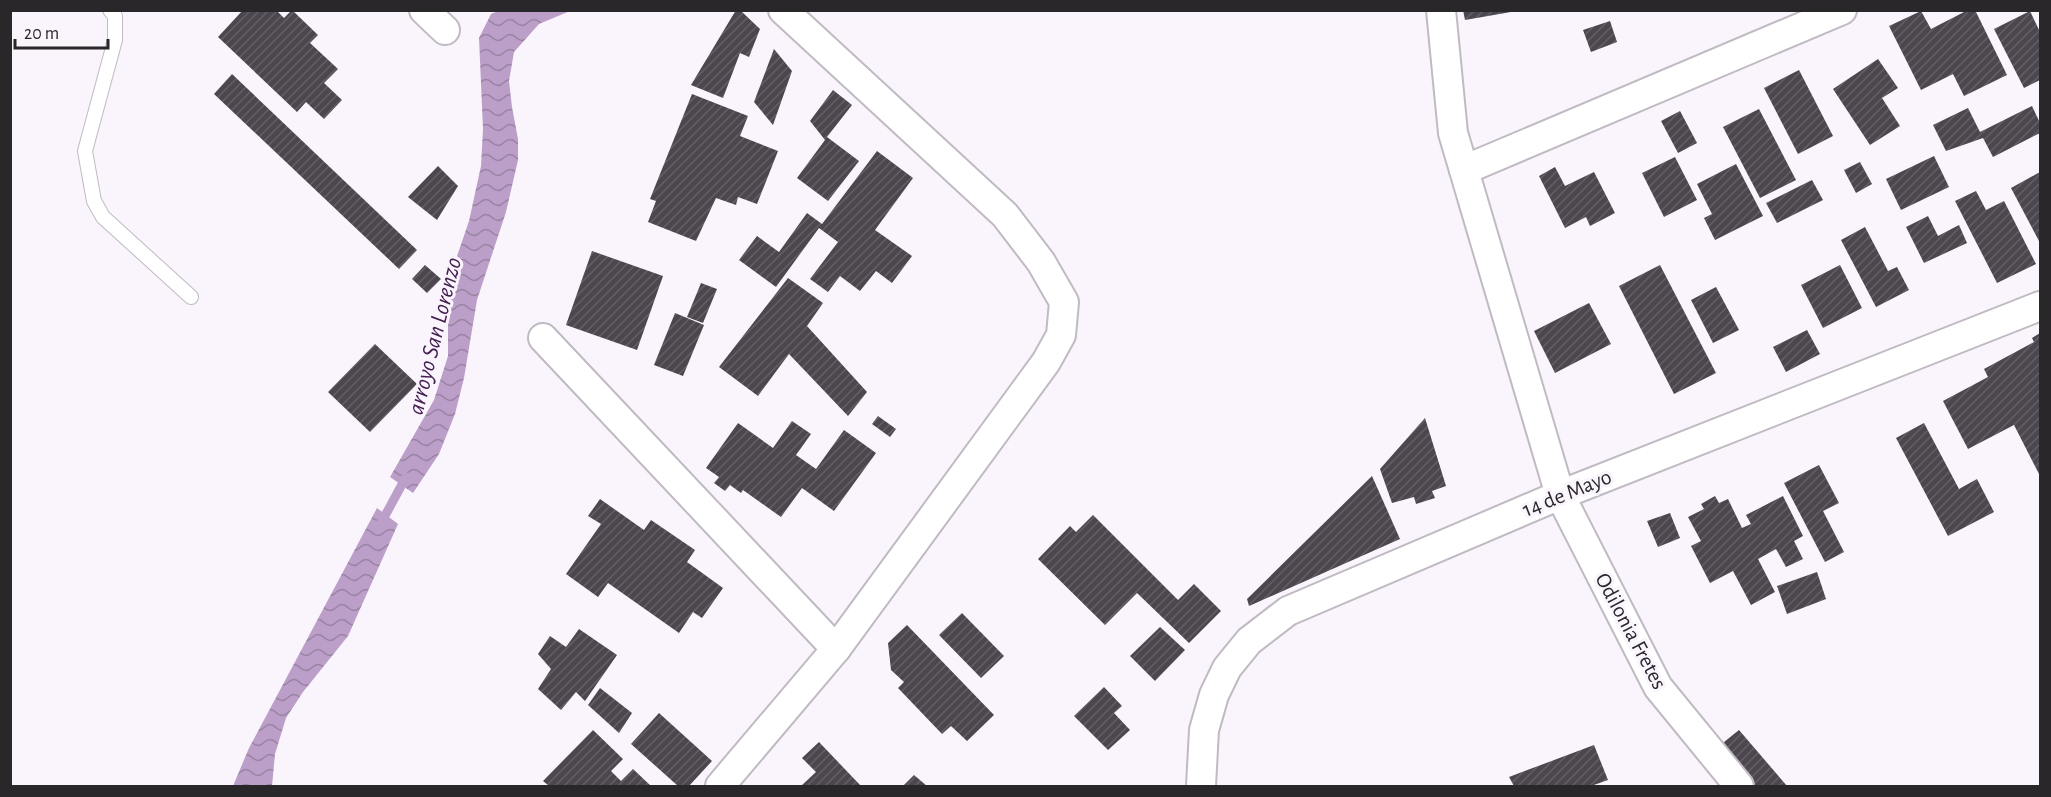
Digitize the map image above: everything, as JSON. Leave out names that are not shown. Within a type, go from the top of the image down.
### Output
[{"type":"street","points":[[424,10],[445,30]]},
{"type":"street","points":[[720,786],[836,649],[1046,362],[1061,335],[1064,302],[1041,262],[1005,215],[783,10]]},
{"type":"street","name":"Odilonia Fretes","points":[[1441,10],[1453,133],[1560,495],[1658,687],[1739,786]]},
{"type":"street","points":[[1464,170],[1842,10]]},
{"type":"street","name":"14 de Mayo","points":[[1201,786],[1204,729],[1214,695],[1227,668],[1249,641],[1288,611],[1560,495],[2040,306]]},
{"type":"street","points":[[543,338],[836,649]]},
{"type":"lane","points":[[110,10],[115,16],[115,40],[85,151],[94,201],[103,217],[191,297]]},
{"type":"water","points":[[498,11],[570,11],[539,24],[514,52],[509,81],[518,139],[518,160],[506,212],[477,300],[464,378],[455,414],[439,454],[413,493],[390,477],[434,400],[448,356],[448,320],[454,265],[469,221],[481,166],[483,129],[479,38],[491,14]]},
{"type":"water","points":[[377,508],[398,524],[348,636],[303,692],[286,718],[275,754],[272,786],[233,786],[249,748]]},
{"type":"building","points":[[243,10],[276,10],[284,18],[292,10],[318,35],[310,43],[338,69],[324,83],[342,100],[324,119],[306,102],[297,112],[218,37]]},
{"type":"building","points":[[736,10],[740,10],[760,29],[749,57],[740,53],[723,98],[691,85]]},
{"type":"building","points":[[1463,10],[1511,10],[1511,12],[1465,20]]},
{"type":"building","points":[[1968,10],[1975,10],[2007,75],[1964,96],[1953,74],[1921,90],[1889,26],[1921,11],[1931,29]]},
{"type":"building","points":[[2030,11],[2040,32],[2040,80],[2024,88],[1994,29]]},
{"type":"building","points":[[1610,21],[1617,42],[1591,52],[1583,30]]},
{"type":"building","points":[[774,49],[792,71],[773,125],[754,102]]},
{"type":"building","points":[[1878,59],[1898,88],[1882,98],[1900,126],[1870,145],[1833,89]]},
{"type":"building","points":[[1799,70],[1833,136],[1798,154],[1764,88]]},
{"type":"building","points":[[232,74],[417,250],[399,269],[214,94]]},
{"type":"building","points":[[833,90],[852,105],[827,137],[859,161],[828,201],[797,178],[825,140],[810,121]]},
{"type":"building","points":[[692,94],[748,116],[740,136],[778,151],[757,204],[738,197],[736,205],[716,198],[696,241],[648,222],[656,201],[650,199]]},
{"type":"building","points":[[2032,106],[2040,123],[2040,133],[1993,157],[1983,138],[1946,151],[1933,125],[1968,108],[1980,132]]},
{"type":"building","points":[[1759,109],[1796,180],[1760,198],[1723,127]]},
{"type":"building","points":[[1680,111],[1697,143],[1678,153],[1661,121]]},
{"type":"building","points":[[877,151],[913,178],[875,230],[912,256],[892,283],[876,271],[860,291],[840,276],[828,292],[810,279],[838,242],[819,228],[776,287],[739,260],[757,236],[779,252],[807,213],[822,224]]},
{"type":"building","points":[[1934,156],[1949,187],[1901,210],[1886,179]]},
{"type":"building","points":[[1675,157],[1697,200],[1664,217],[1642,173]]},
{"type":"building","points":[[1860,162],[1872,184],[1856,193],[1844,170]]},
{"type":"building","points":[[1736,164],[1763,216],[1715,240],[1704,218],[1712,214],[1697,184]]},
{"type":"building","points":[[438,166],[458,186],[437,220],[408,197]]},
{"type":"building","points":[[1555,167],[1565,186],[1594,172],[1615,213],[1590,226],[1586,217],[1565,228],[1539,176]]},
{"type":"building","points":[[2040,172],[2040,243],[2011,188]]},
{"type":"building","points":[[1812,180],[1823,200],[1777,223],[1766,203]]},
{"type":"building","points":[[1976,191],[1986,210],[2004,201],[2036,264],[1997,283],[1955,201]]},
{"type":"building","points":[[1928,216],[1938,236],[1959,225],[1967,243],[1924,263],[1906,227]]},
{"type":"building","points":[[1865,227],[1888,271],[1897,267],[1909,290],[1876,307],[1841,240]]},
{"type":"building","points":[[592,251],[663,276],[637,350],[566,325]]},
{"type":"building","points":[[425,265],[441,279],[427,293],[412,279]]},
{"type":"building","points":[[1660,265],[1716,373],[1674,394],[1619,286]]},
{"type":"building","points":[[1840,265],[1862,308],[1823,328],[1801,285]]},
{"type":"building","points":[[788,278],[823,303],[807,326],[867,392],[848,416],[789,354],[758,396],[719,367]]},
{"type":"building","points":[[701,283],[717,289],[703,323],[687,317]]},
{"type":"building","points":[[1716,287],[1739,330],[1713,343],[1691,300]]},
{"type":"building","points":[[1589,303],[1611,344],[1555,373],[1534,331]]},
{"type":"building","points":[[675,313],[704,325],[683,376],[654,365]]},
{"type":"building","points":[[1807,330],[1820,354],[1786,372],[1773,347]]},
{"type":"building","points":[[2040,333],[2040,476],[2014,425],[1968,449],[1943,401],[1988,377],[1984,369],[2034,342],[2032,338]]},
{"type":"building","points":[[375,344],[417,384],[370,432],[328,392]]},
{"type":"building","points":[[878,416],[896,429],[890,437],[872,424]]},
{"type":"building","points":[[1425,418],[1446,486],[1432,491],[1435,498],[1416,504],[1414,497],[1392,503],[1380,469]]},
{"type":"building","points":[[792,421],[811,434],[796,455],[816,469],[844,430],[876,453],[834,511],[802,488],[781,517],[743,490],[741,493],[730,485],[725,491],[714,483],[719,477],[706,468],[738,423],[773,448]]},
{"type":"building","points":[[1924,423],[1959,489],[1977,479],[1994,512],[1948,536],[1896,438]]},
{"type":"building","points":[[1819,465],[1839,503],[1823,511],[1844,552],[1825,562],[1784,483]]},
{"type":"building","points":[[1372,476],[1400,539],[1249,606],[1247,599]]},
{"type":"building","points":[[1715,496],[1719,503],[1728,499],[1742,528],[1751,524],[1746,515],[1783,496],[1803,536],[1794,541],[1803,559],[1786,567],[1776,549],[1758,559],[1775,592],[1751,605],[1733,571],[1710,583],[1691,546],[1701,541],[1688,517],[1704,509],[1701,504]]},
{"type":"building","points":[[600,499],[644,530],[651,520],[695,550],[687,562],[723,588],[702,618],[693,612],[679,633],[608,583],[598,597],[566,574],[601,524],[588,516]]},
{"type":"building","points":[[1670,513],[1680,538],[1658,547],[1647,521]]},
{"type":"building","points":[[1093,515],[1178,600],[1194,584],[1221,611],[1189,643],[1137,593],[1105,625],[1038,559],[1070,526],[1076,532]]},
{"type":"building","points":[[1817,572],[1826,599],[1787,614],[1777,586]]},
{"type":"building","points":[[962,613],[1004,656],[981,678],[939,635]]},
{"type":"building","points":[[907,625],[994,715],[967,741],[951,726],[942,734],[898,688],[904,682],[891,670],[888,643]]},
{"type":"building","points":[[1160,627],[1185,650],[1155,681],[1130,656]]},
{"type":"building","points":[[579,629],[617,655],[585,701],[576,692],[561,710],[538,689],[551,669],[538,654],[550,636],[566,647]]},
{"type":"building","points":[[1104,687],[1122,706],[1114,713],[1130,730],[1108,750],[1074,716]]},
{"type":"building","points":[[600,688],[632,713],[619,733],[588,705]]},
{"type":"building","points":[[659,713],[712,761],[689,786],[678,786],[631,744]]},
{"type":"building","points":[[593,730],[623,759],[611,771],[621,781],[633,769],[651,786],[549,786],[543,781]]},
{"type":"building","points":[[1739,730],[1787,786],[1753,786],[1719,746]]},
{"type":"building","points":[[819,742],[861,786],[801,786],[816,772],[802,758]]},
{"type":"building","points":[[1594,745],[1608,780],[1591,786],[1514,786],[1509,777]]},
{"type":"building","points":[[914,775],[927,786],[903,786]]},
{"type":"waterway","name":"arroyo San Lorenzo","points":[[380,525],[406,477]]}]
